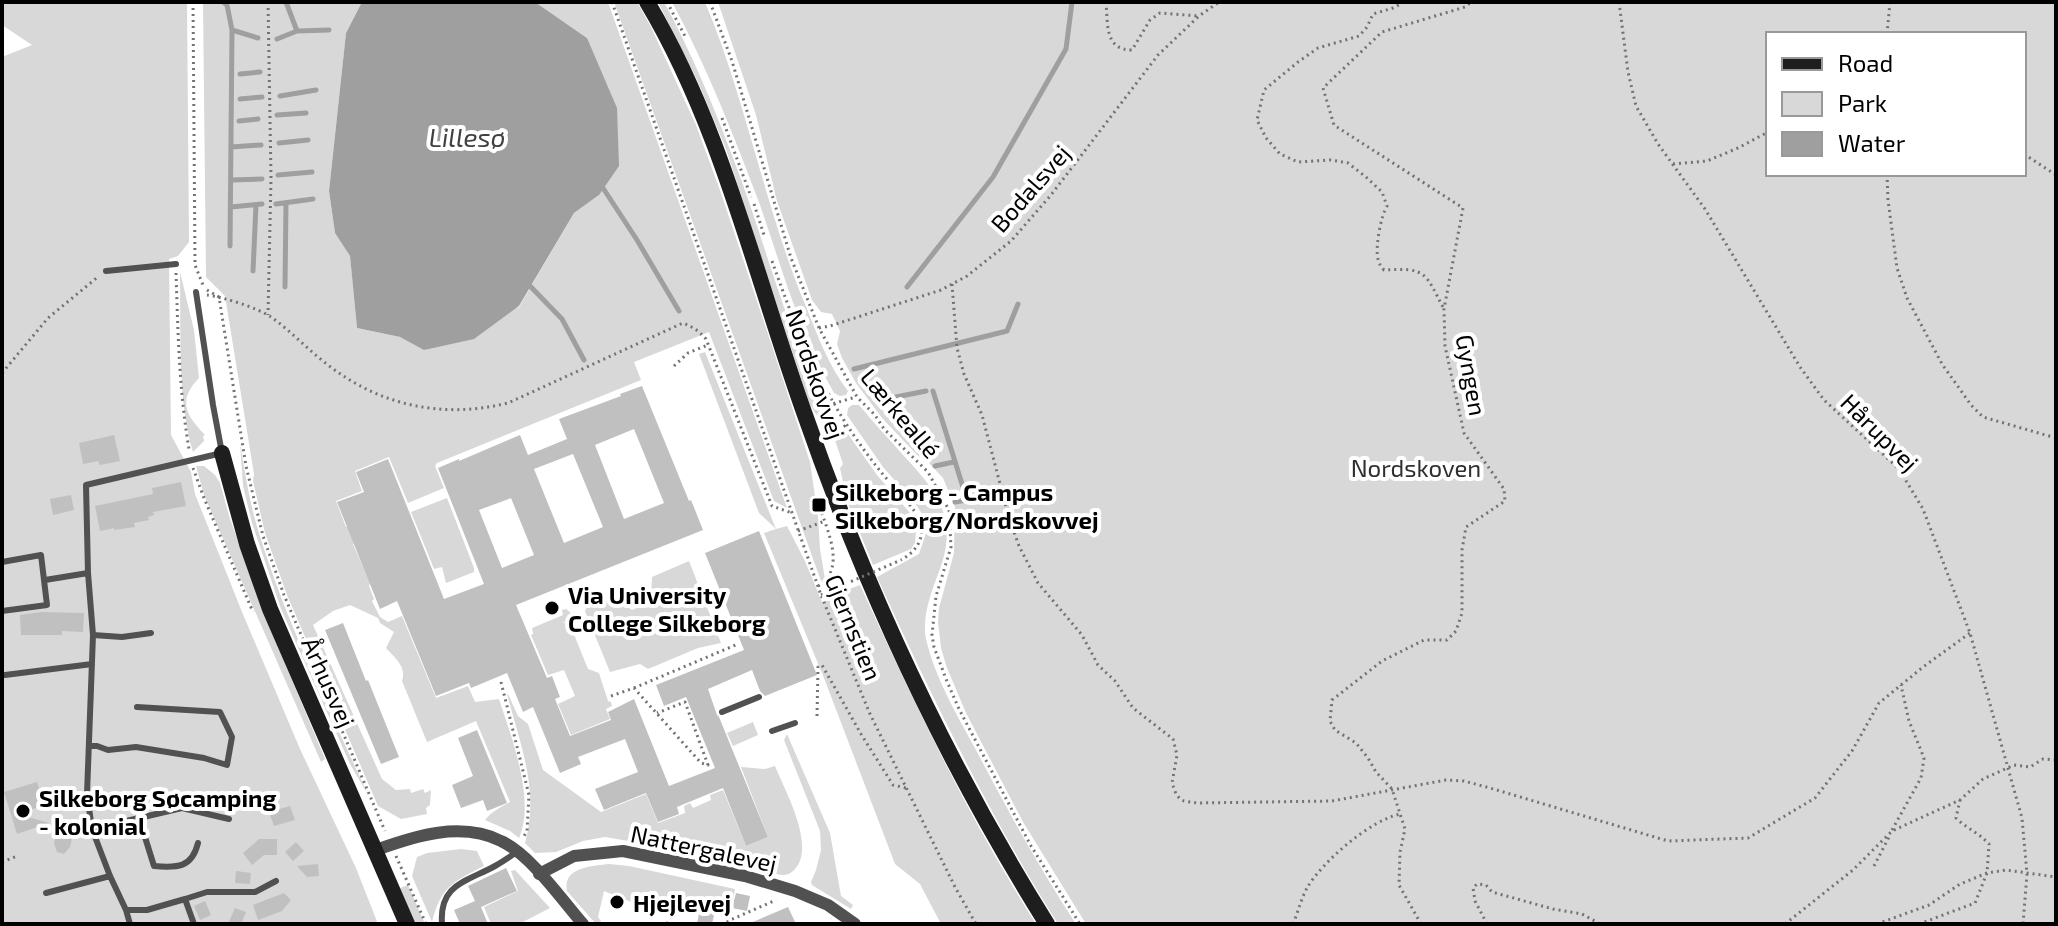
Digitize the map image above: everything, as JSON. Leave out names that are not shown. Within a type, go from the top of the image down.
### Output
[{"type":"street","name":"Nordskovvej","points":[[647,2],[661,25],[710,137],[738,211],[783,353],[849,537],[948,751],[1047,924]]},
{"type":"street","name":"Århusvej","points":[[222,453],[247,544],[270,609],[383,847],[407,924]]},
{"type":"street","points":[[383,847],[432,833],[459,831],[491,837],[519,847],[583,924]]},
{"type":"street","name":"Nattergalevej","points":[[539,874],[574,856],[623,851],[745,876],[795,891],[828,905],[855,924]]},
{"type":"lane","points":[[106,271],[176,264]]},
{"type":"lane","points":[[127,923],[126,910],[92,829],[87,794],[93,635],[86,485],[222,453],[196,292]]},
{"type":"lane","points":[[2,562],[41,555],[47,605],[2,611]]},
{"type":"lane","points":[[45,580],[88,573]]},
{"type":"lane","points":[[93,635],[122,637],[151,633]]},
{"type":"lane","points":[[5,675],[92,664]]},
{"type":"lane","points":[[722,712],[759,697]]},
{"type":"lane","points":[[89,746],[108,750],[136,747],[204,758],[227,765],[232,737],[220,712],[137,707]]},
{"type":"lane","points":[[772,731],[795,723]]},
{"type":"lane","points":[[92,829],[182,808],[229,819]]},
{"type":"lane","points":[[139,818],[154,866],[187,864],[196,853],[198,843]]},
{"type":"lane","points":[[442,924],[445,899],[453,888],[461,881],[496,866],[519,847]]},
{"type":"lane","points":[[46,893],[110,876]]},
{"type":"lane","points":[[126,910],[147,910],[207,892],[255,892],[276,881]]},
{"type":"lane","points":[[185,899],[194,924]]},
{"type":"path","points":[[193,2],[195,265],[204,289],[268,315],[347,379],[394,402],[443,410],[486,408],[508,403],[683,323],[697,329],[706,339],[772,506],[792,513]]},
{"type":"path","points":[[268,2],[271,163],[268,315]]},
{"type":"path","name":"Gjernstien","points":[[612,2],[821,595],[870,714],[976,924]]},
{"type":"path","name":"Lærkeallé","points":[[710,2],[732,61],[791,258],[819,328],[857,397],[928,472],[945,500],[950,520],[951,547],[934,608],[934,647],[959,709],[1031,846],[1080,924]]},
{"type":"path","points":[[1106,2],[1108,34],[1114,45],[1122,50],[1132,50],[1150,20],[1160,13],[1199,16]]},
{"type":"path","name":"Bodalsvej","points":[[819,328],[941,290],[967,276],[1011,241],[1051,195],[1158,55],[1199,16],[1219,2]]},
{"type":"path","points":[[1404,2],[1373,14],[1359,36],[1318,48],[1298,62],[1264,90],[1257,120],[1266,138],[1280,154],[1298,162],[1331,160],[1348,163],[1382,192],[1387,206],[1381,215],[1378,263],[1384,270],[1414,269],[1426,276],[1444,309]]},
{"type":"path","points":[[1444,309],[1463,208],[1334,125],[1323,88],[1382,32],[1465,7],[1471,2]]},
{"type":"path","name":"Hårupvej","points":[[1619,2],[1628,72],[1636,106],[1658,144],[1705,209],[1800,367],[1824,400],[1899,469],[1923,509],[1970,633],[2022,818],[2027,874],[2023,924]]},
{"type":"path","points":[[1887,32],[1890,2]]},
{"type":"path","points":[[1673,164],[1707,161],[1766,133]]},
{"type":"path","points":[[2026,155],[2056,175]]},
{"type":"path","points":[[1887,176],[1897,268],[1907,298],[1942,364],[1983,417],[2056,438]]},
{"type":"path","points":[[176,264],[182,407],[191,459]]},
{"type":"path","points":[[2,373],[48,318],[106,271]]},
{"type":"path","points":[[952,284],[957,348],[964,374],[982,415],[1019,546],[1038,583],[1082,635],[1098,665],[1115,681],[1133,708],[1173,739],[1177,755],[1172,783],[1176,794],[1184,801],[1332,801],[1446,780],[1464,781],[1668,841],[1748,838],[1815,798],[1852,751],[1879,703],[1970,633]]},
{"type":"path","points":[[196,292],[219,297]]},
{"type":"path","points":[[219,297],[246,466],[263,536],[383,847],[426,924]]},
{"type":"path","name":"Gyngen","points":[[1392,789],[1356,743],[1335,730],[1330,721],[1332,700],[1382,661],[1424,640],[1447,640],[1456,631],[1462,613],[1462,550],[1466,527],[1505,501],[1504,489],[1464,433],[1445,346],[1444,309]]},
{"type":"path","points":[[674,366],[688,353],[708,345]]},
{"type":"path","points":[[832,444],[825,406],[857,397]]},
{"type":"path","points":[[821,595],[901,560],[917,546],[921,537],[916,514],[879,470],[833,402]]},
{"type":"path","points":[[831,436],[847,425]]},
{"type":"path","points":[[818,586],[827,581],[833,570],[832,547],[819,505]]},
{"type":"path","points":[[798,531],[825,521]]},
{"type":"path","points":[[611,696],[738,644]]},
{"type":"path","points":[[817,716],[818,667],[822,665],[893,785],[906,788]]},
{"type":"path","points":[[501,682],[529,795],[527,831],[519,847]]},
{"type":"path","points":[[1874,866],[1921,778],[1924,758],[1909,721],[1901,685]]},
{"type":"path","points":[[634,688],[701,763],[708,765],[685,702],[657,713]]},
{"type":"path","points":[[1785,924],[1853,870],[1892,831],[1960,800],[1983,779],[2014,765],[2030,767],[2043,759],[2056,760]]},
{"type":"path","points":[[1392,789],[1405,829],[1400,852],[1399,885],[1421,924]]},
{"type":"path","points":[[1919,924],[1975,903],[1987,873],[1989,844],[1978,832],[1964,826],[1956,818],[1960,800]]},
{"type":"path","points":[[1293,924],[1308,886],[1339,850],[1390,816],[1401,814]]},
{"type":"path","points":[[2,862],[17,856]]},
{"type":"path","points":[[1877,924],[1929,905],[1960,884],[1987,873],[2006,870],[2056,877]]},
{"type":"path","points":[[1487,924],[1475,901],[1473,888],[1477,884],[1486,885],[1492,892],[1582,914],[1600,924]]},
{"type":"path","points":[[721,924],[767,904]]},
{"type":"green space","points":[[2,2],[187,2],[189,242],[178,256],[169,259],[171,435],[191,472],[195,494],[242,612],[378,924],[2,924],[2,57],[32,45],[2,25]]},
{"type":"green space","points":[[203,2],[362,2],[346,33],[329,191],[335,233],[350,256],[357,328],[400,337],[425,350],[519,307],[574,213],[599,195],[587,38],[535,2],[608,2],[787,508],[774,501],[709,332],[634,362],[641,380],[437,463],[435,466],[444,488],[408,503],[389,457],[355,471],[362,491],[336,501],[346,527],[372,517],[378,533],[353,544],[370,583],[372,601],[380,617],[388,622],[402,616],[436,698],[468,686],[475,702],[499,699],[523,787],[524,823],[519,838],[485,820],[510,802],[476,721],[427,742],[402,681],[402,667],[386,648],[394,632],[380,623],[378,618],[350,605],[333,611],[313,625],[382,779],[396,790],[410,789],[411,793],[423,789],[425,793],[431,790],[427,814],[401,819],[378,806],[287,595],[265,533],[253,481],[225,296],[206,277]]},
{"type":"green space","points":[[614,2],[637,2],[696,125],[721,193],[810,462],[825,579],[821,581]]},
{"type":"green space","points":[[658,2],[664,2],[674,21],[718,118],[786,313],[827,402],[821,406],[826,430],[809,403],[726,149],[698,82]]},
{"type":"green space","points":[[672,2],[705,2],[733,78],[792,271],[825,352],[848,391],[846,395],[834,393],[811,348],[730,128]]},
{"type":"green space","name":"Nordskoven","points":[[718,2],[2056,2],[2056,924],[1086,924],[1023,822],[966,713],[947,668],[938,622],[954,553],[955,507],[943,478],[882,418],[856,383],[837,344],[840,331],[832,314],[821,312],[812,300],[777,201],[756,115]]},
{"type":"green space","points":[[180,272],[194,330],[199,378],[188,394],[187,408],[205,435],[204,441],[193,452],[182,387]]},
{"type":"green space","points":[[705,352],[776,529],[759,513],[699,354]]},
{"type":"green space","points":[[852,405],[859,405],[919,472],[937,498],[946,527],[946,544],[925,620],[930,654],[947,696],[1036,860],[1076,924],[1058,924],[1032,882],[984,797],[877,577],[919,554],[927,530],[917,506],[883,467],[847,415]]},
{"type":"green space","points":[[845,430],[877,475],[917,521],[915,543],[911,549],[873,565],[847,501],[840,468],[843,464],[834,437]]},
{"type":"green space","points":[[240,443],[254,516],[277,587],[368,795],[350,764],[281,609],[252,523],[243,486]]},
{"type":"green space","points":[[196,466],[204,466],[220,483],[263,611],[325,759],[321,762],[204,495]]},
{"type":"green space","points":[[447,498],[474,572],[446,583],[442,567],[434,569],[411,512]]},
{"type":"green space","points":[[787,526],[822,602],[860,585],[964,800],[1036,924],[941,924],[920,884],[895,864],[824,678],[764,533]]},
{"type":"green space","points":[[689,561],[721,643],[698,648],[648,669],[640,664],[610,672],[585,611],[587,606],[611,595],[632,610],[642,606],[651,598],[652,577]]},
{"type":"green space","points":[[566,609],[576,617],[562,623],[569,622],[588,669],[599,673],[612,706],[606,709],[610,719],[571,735],[558,704],[575,696],[564,670],[548,675],[531,635],[532,628],[563,615],[562,610]]},
{"type":"green space","points":[[507,694],[518,716],[528,724],[543,770],[601,812],[646,794],[658,823],[685,813],[684,806],[690,803],[693,808],[711,800],[710,795],[723,790],[746,846],[768,837],[741,767],[765,769],[775,766],[792,804],[801,835],[800,861],[789,874],[781,875],[701,855],[605,837],[583,841],[556,852],[535,853],[525,843],[529,824],[529,786]]},
{"type":"green space","points":[[753,722],[758,735],[733,746],[727,733]]},
{"type":"green space","points":[[787,734],[830,833],[841,896],[853,905],[851,909],[812,885],[821,850],[820,831],[784,740]]},
{"type":"green space","points":[[461,849],[477,851],[484,866],[450,886],[440,900],[432,922],[412,876],[417,857]]},
{"type":"green space","points":[[609,864],[735,889],[732,907],[723,913],[701,908],[699,915],[671,909],[666,916],[604,891],[598,917],[603,924],[596,924],[567,891],[567,883],[569,877],[580,869]]},
{"type":"green space","points":[[515,870],[550,908],[519,924],[491,924],[484,907],[518,891],[511,871]]},
{"type":"green space","points":[[408,885],[425,924],[415,924],[400,888]]},
{"type":"water","name":"Lillesø","points":[[362,2],[535,2],[587,38],[617,108],[619,166],[599,195],[574,213],[519,306],[474,339],[424,350],[400,337],[357,328],[350,256],[335,233],[329,191],[346,33]]},
{"type":"building","points":[[642,386],[703,530],[516,605],[547,678],[552,676],[560,697],[555,699],[570,736],[611,720],[608,712],[634,699],[669,786],[715,768],[686,697],[664,706],[656,685],[744,650],[705,553],[759,531],[817,675],[765,696],[752,670],[708,689],[768,837],[746,846],[723,788],[677,807],[679,814],[658,822],[646,793],[604,810],[595,789],[638,772],[625,739],[578,757],[581,764],[560,773],[533,707],[523,712],[507,673],[471,688],[469,683],[436,696],[397,601],[380,609],[337,502],[364,492],[356,472],[388,459],[444,599],[484,584],[438,468],[520,435],[528,455],[567,439],[559,419]],"holes":[[[634,429],[664,503],[624,519],[595,445]],[[573,454],[603,527],[564,543],[534,469]],[[511,498],[534,555],[502,568],[479,510]]]},
{"type":"building","points":[[114,435],[120,461],[83,464],[79,443]]},
{"type":"building","points":[[181,482],[186,506],[153,512],[149,520],[134,523],[135,527],[100,531],[95,506],[153,494],[152,488]]},
{"type":"building","points":[[71,495],[74,510],[53,515],[50,499]]},
{"type":"building","points":[[84,613],[83,632],[21,635],[20,615]]},
{"type":"building","points":[[343,623],[399,757],[381,764],[325,630]]},
{"type":"building","points":[[477,730],[507,803],[487,811],[483,800],[461,808],[452,785],[473,776],[458,738]]},
{"type":"building","points":[[37,782],[45,805],[18,814],[49,823],[17,834],[4,792]]},
{"type":"building","points":[[290,806],[295,820],[274,826],[269,812]]},
{"type":"building","points":[[58,826],[74,831],[70,847],[64,854],[57,852],[54,843]]},
{"type":"building","points":[[259,839],[277,839],[277,855],[264,855],[252,865],[243,853]]},
{"type":"building","points":[[296,842],[304,851],[293,861],[285,852]]},
{"type":"building","points":[[318,864],[319,876],[307,877],[297,866]]},
{"type":"building","points":[[506,868],[517,891],[481,907],[488,924],[460,924],[454,910],[475,901],[468,886]]},
{"type":"building","points":[[236,871],[251,873],[250,884],[235,883]]},
{"type":"building","points":[[284,893],[291,900],[282,911],[258,920],[253,905]]},
{"type":"building","points":[[736,893],[750,896],[747,911],[732,908]]},
{"type":"building","points":[[205,901],[211,915],[200,920],[194,906]]},
{"type":"building","points":[[788,907],[796,924],[748,924]]},
{"type":"building","points":[[235,908],[246,912],[241,924],[228,924]]},
{"type":"building","points":[[700,908],[715,911],[712,924],[697,924]]},
{"type":"waterway","points":[[223,2],[227,5],[232,30],[230,246]]},
{"type":"waterway","points":[[286,2],[297,31]]},
{"type":"waterway","points":[[907,287],[993,177],[1066,49],[1072,2]]},
{"type":"waterway","points":[[232,30],[258,38]]},
{"type":"waterway","points":[[277,39],[297,31],[329,30]]},
{"type":"waterway","points":[[240,74],[260,72]]},
{"type":"waterway","points":[[280,96],[316,90]]},
{"type":"waterway","points":[[240,99],[262,97]]},
{"type":"waterway","points":[[277,115],[306,113]]},
{"type":"waterway","points":[[239,121],[258,119]]},
{"type":"waterway","points":[[279,143],[308,140]]},
{"type":"waterway","points":[[231,147],[261,145]]},
{"type":"waterway","points":[[278,175],[312,172]]},
{"type":"waterway","points":[[231,180],[262,179]]},
{"type":"waterway","points":[[603,188],[679,311]]},
{"type":"waterway","points":[[276,204],[313,199]]},
{"type":"waterway","points":[[285,287],[286,203]]},
{"type":"waterway","points":[[231,207],[262,204]]},
{"type":"waterway","points":[[253,271],[256,205]]},
{"type":"waterway","points":[[531,287],[562,319],[584,360]]},
{"type":"waterway","points":[[854,369],[1007,331],[1018,304]]},
{"type":"waterway","points":[[876,401],[926,391]]},
{"type":"waterway","points":[[933,391],[967,500],[955,502]]},
{"type":"waterway","points":[[935,466],[954,462]]},
{"type":"place","name":"Silkeborg - Campus Silkeborg/Nordskovvej","points":[[819,505]]},
{"type":"place","name":"Via University College Silkeborg","points":[[552,608]]},
{"type":"place","name":"Silkeborg Søcamping - kolonial","points":[[23,811]]},
{"type":"place","name":"Hjejlevej","points":[[617,902]]}]
